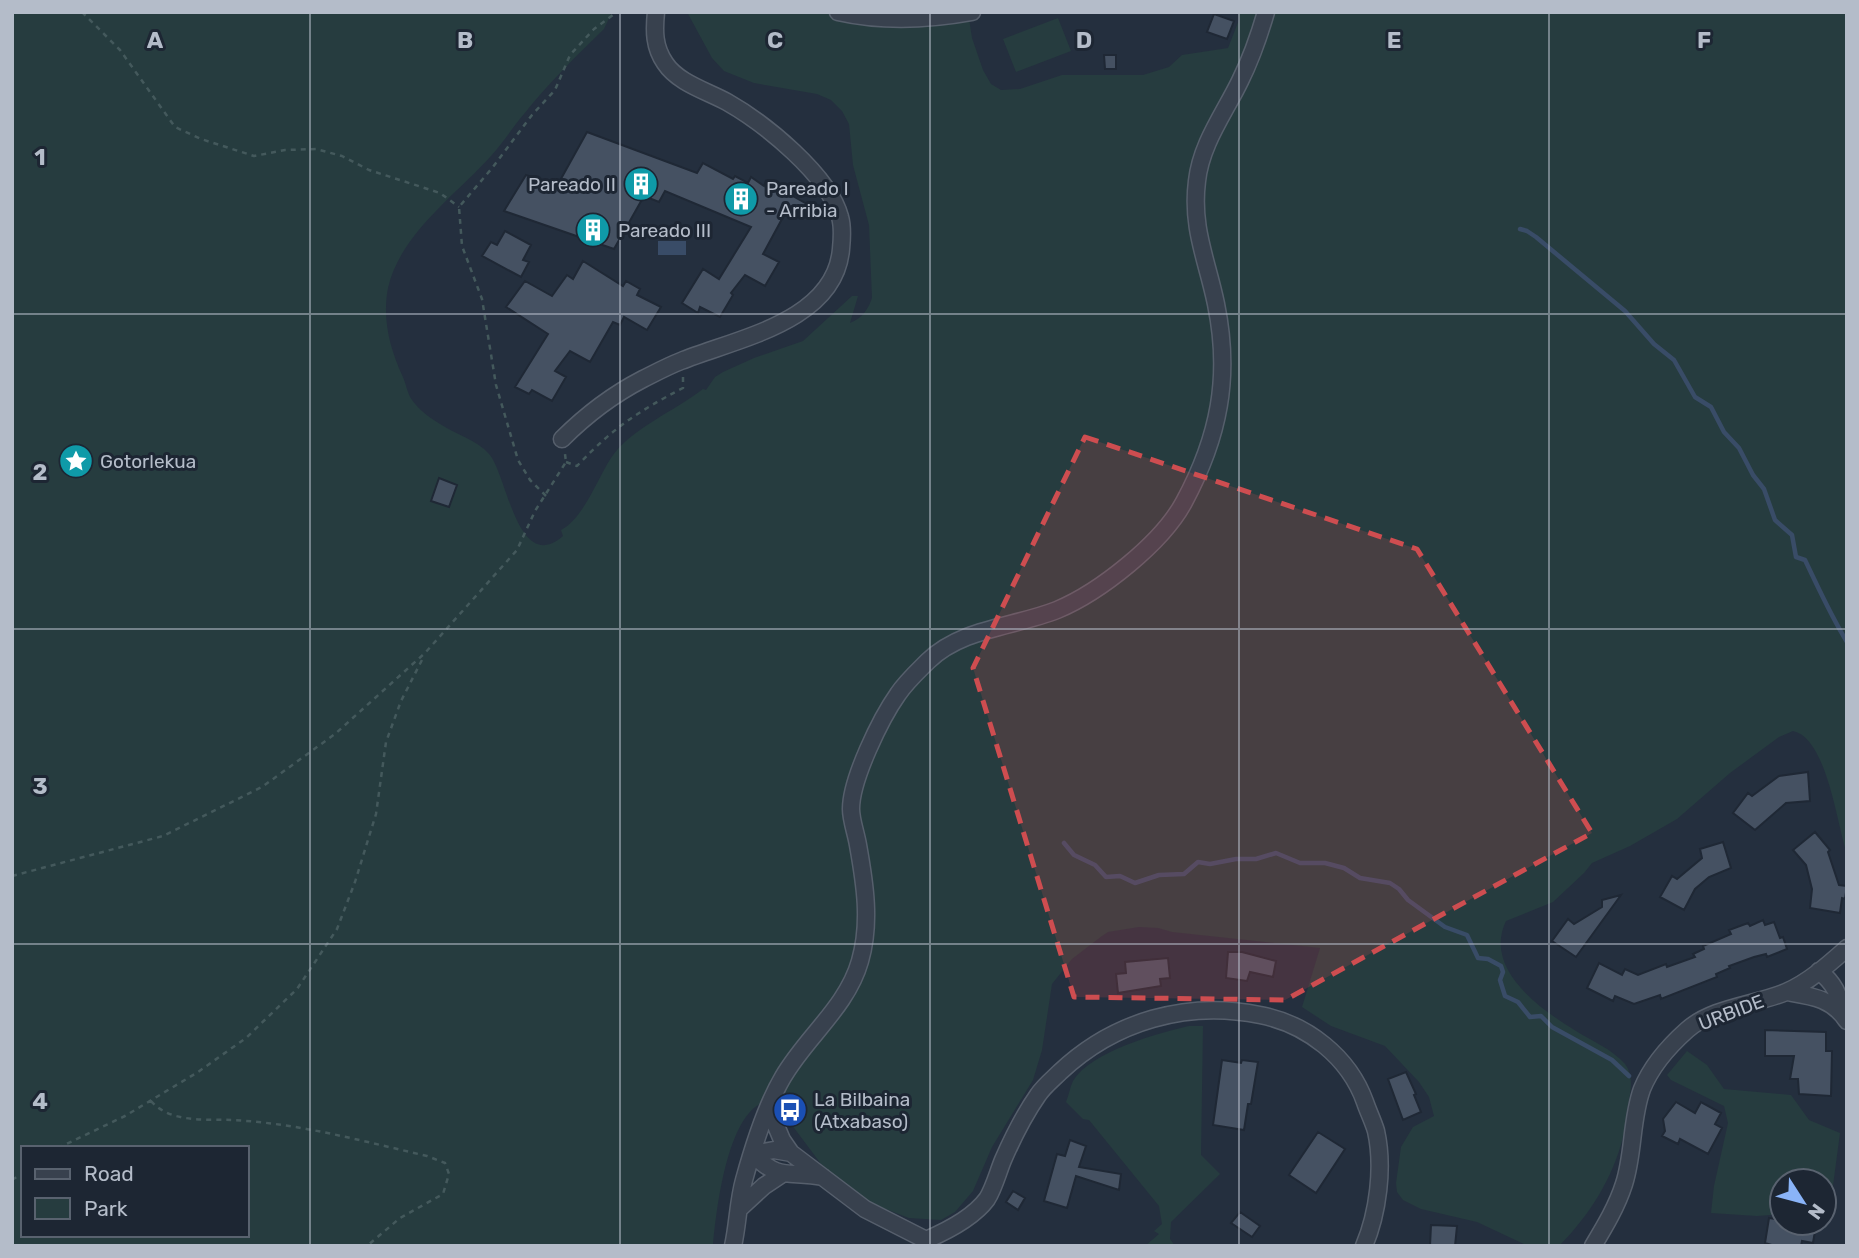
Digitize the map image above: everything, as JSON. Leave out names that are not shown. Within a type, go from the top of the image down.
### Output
[{"type":"street","points":[[562,439],[580,422],[640,380],[681,361],[743,341],[792,317],[816,299],[832,277],[841,254],[840,218],[833,200],[821,182],[762,125],[733,105],[677,76],[665,64],[654,35],[656,12]]},
{"type":"street","points":[[838,12],[884,18],[927,19],[972,12]]},
{"type":"street","points":[[733,1246],[743,1182],[782,1078],[849,989],[860,961],[867,910],[851,808],[855,787],[871,742],[898,693],[931,658],[959,640],[1059,610],[1105,582],[1160,535],[1181,507],[1204,462],[1216,422],[1224,379],[1223,343],[1216,302],[1197,237],[1196,184],[1200,159],[1241,80],[1257,43],[1266,12]]},
{"type":"street","points":[[1843,952],[1831,1003],[1845,1018]]},
{"type":"street","name":"URBIDE","points":[[1593,1246],[1614,1212],[1625,1184],[1638,1105],[1653,1068],[1689,1028],[1711,1016],[1787,992],[1843,952]]},
{"type":"street","points":[[1819,971],[1818,982],[1831,995]]},
{"type":"street","points":[[1787,992],[1831,995]]},
{"type":"street","points":[[769,1109],[782,1140],[791,1153],[873,1213],[926,1243],[963,1220],[986,1199],[1014,1133],[1040,1092],[1081,1052],[1131,1024],[1198,1010],[1231,1009],[1275,1018],[1304,1031],[1329,1048],[1359,1086],[1376,1132],[1379,1160],[1374,1211],[1364,1246]]},
{"type":"street","points":[[753,1154],[774,1150],[791,1153]]},
{"type":"street","points":[[753,1154],[767,1168],[782,1174],[807,1174],[825,1178]]},
{"type":"street","points":[[739,1209],[782,1174]]},
{"type":"path","points":[[82,12],[120,50],[175,127],[201,139],[254,156],[285,150],[316,149],[342,156],[369,170],[440,193],[459,207]]},
{"type":"path","points":[[546,496],[530,480],[518,460],[496,385],[482,299],[462,246],[459,207],[555,90],[570,55],[594,29],[617,12]]},
{"type":"path","points":[[12,876],[163,836],[262,787],[335,734],[425,653],[517,550],[535,511],[566,462],[577,466],[616,427],[683,388],[683,369]]},
{"type":"path","points":[[62,1146],[125,1116],[198,1072],[246,1038],[297,989],[337,929],[355,882],[376,814],[386,742],[401,701],[425,653]]},
{"type":"path","points":[[150,1101],[159,1111],[187,1119],[298,1126],[427,1156],[445,1163],[449,1174],[443,1194],[400,1218],[367,1246]]},
{"type":"highlighted area","points":[[1085,437],[1417,549],[1592,833],[1285,1000],[1074,997],[973,668]]},
{"type":"green space","points":[[12,12],[612,12],[604,29],[543,92],[491,156],[417,233],[394,268],[386,300],[391,344],[412,400],[432,419],[489,454],[524,533],[535,543],[547,545],[563,536],[561,530],[569,525],[583,508],[611,458],[629,438],[703,389],[706,390],[715,377],[723,372],[803,341],[852,296],[858,296],[850,323],[864,313],[872,298],[869,225],[853,165],[849,124],[842,111],[831,100],[817,94],[754,83],[724,71],[712,58],[687,12],[968,12],[972,38],[983,70],[991,84],[1001,90],[1020,89],[1062,75],[1143,75],[1169,67],[1182,55],[1228,48],[1239,20],[1238,12],[1847,12],[1847,854],[1822,765],[1805,737],[1793,731],[1779,737],[1730,773],[1677,819],[1630,846],[1592,863],[1553,902],[1506,921],[1501,939],[1502,955],[1519,986],[1547,1011],[1614,1054],[1625,1064],[1631,1080],[1625,1130],[1613,1167],[1590,1209],[1559,1246],[1528,1246],[1477,1222],[1421,1209],[1403,1200],[1397,1192],[1396,1183],[1401,1147],[1413,1127],[1434,1116],[1429,1097],[1419,1082],[1385,1046],[1331,1026],[1302,1007],[1320,948],[1139,927],[1108,932],[1072,959],[1052,984],[1042,1050],[1033,1080],[992,1147],[973,1191],[955,1212],[941,1220],[909,1218],[870,1203],[844,1185],[821,1164],[780,1109],[765,1102],[752,1110],[741,1124],[733,1143],[721,1188],[713,1246],[12,1246]]},
{"type":"green space","points":[[1058,18],[1071,51],[1016,72],[1003,39]]},
{"type":"green space","points":[[1189,1026],[1203,1026],[1201,1155],[1220,1174],[1171,1222],[1170,1239],[1175,1246],[1145,1246],[1159,1234],[1154,1231],[1162,1224],[1159,1206],[1089,1120],[1083,1119],[1066,1102],[1073,1081],[1094,1061],[1126,1045]]},
{"type":"green space","points":[[1687,1051],[1707,1065],[1724,1089],[1791,1095],[1809,1120],[1840,1133],[1835,1167],[1768,1167],[1768,1215],[1711,1213],[1728,1123],[1724,1106],[1671,1080],[1667,1075]]},
{"type":"water","points":[[658,241],[686,241],[686,255],[658,255]]},
{"type":"building","points":[[1214,14],[1234,21],[1227,39],[1207,32]]},
{"type":"building","points":[[1104,55],[1116,55],[1116,69],[1105,69]]},
{"type":"building","points":[[587,132],[697,173],[703,163],[733,179],[735,176],[748,183],[751,177],[764,186],[766,181],[814,208],[812,214],[789,206],[763,254],[779,262],[765,286],[745,275],[731,293],[733,295],[720,317],[700,307],[698,313],[682,303],[703,269],[719,279],[751,227],[665,191],[659,202],[644,196],[614,249],[504,211],[526,175],[557,186]]},
{"type":"building","points":[[505,231],[531,245],[523,260],[529,262],[521,277],[482,256],[491,242],[497,245]]},
{"type":"building","points":[[583,261],[623,286],[626,281],[640,289],[637,295],[661,307],[647,330],[624,317],[620,325],[613,322],[590,362],[570,351],[555,371],[566,377],[552,401],[532,390],[529,394],[515,387],[548,334],[506,307],[525,281],[552,296],[567,275],[573,279]]},
{"type":"building","points":[[439,478],[457,485],[449,507],[431,501]]},
{"type":"building","points":[[1808,772],[1810,801],[1786,803],[1755,830],[1733,813],[1748,793],[1752,796],[1779,776]]},
{"type":"building","points":[[1815,832],[1830,850],[1828,852],[1839,885],[1847,886],[1840,913],[1810,908],[1812,889],[1806,865],[1793,850]]},
{"type":"building","points":[[1723,842],[1731,868],[1709,877],[1695,889],[1684,910],[1660,897],[1672,876],[1677,879],[1702,858],[1700,849]]},
{"type":"building","points":[[1621,895],[1576,957],[1552,941],[1568,919],[1574,924],[1602,907],[1602,900]]},
{"type":"building","points":[[1763,920],[1765,925],[1774,922],[1787,949],[1729,966],[1730,968],[1716,974],[1717,977],[1661,999],[1660,995],[1634,1004],[1615,996],[1613,1001],[1587,988],[1599,963],[1622,975],[1625,969],[1638,975],[1695,957],[1693,954],[1704,949],[1703,946],[1731,934],[1729,930]]},
{"type":"building","points":[[1228,952],[1242,952],[1276,961],[1273,977],[1250,972],[1247,981],[1226,978]]},
{"type":"building","points":[[1168,958],[1170,978],[1160,979],[1161,986],[1118,993],[1116,974],[1126,973],[1125,962]]},
{"type":"building","points":[[1765,1030],[1826,1032],[1826,1051],[1832,1051],[1831,1096],[1799,1094],[1798,1079],[1790,1079],[1794,1056],[1765,1056]]},
{"type":"building","points":[[1222,1060],[1258,1062],[1244,1130],[1213,1125]]},
{"type":"building","points":[[1406,1072],[1421,1112],[1403,1120],[1388,1079]]},
{"type":"building","points":[[1676,1102],[1695,1113],[1701,1102],[1721,1113],[1715,1124],[1722,1128],[1708,1154],[1680,1139],[1678,1144],[1662,1136],[1665,1131],[1663,1119]]},
{"type":"building","points":[[1318,1132],[1345,1149],[1316,1193],[1289,1175]]},
{"type":"building","points":[[1070,1140],[1086,1146],[1079,1167],[1121,1174],[1119,1190],[1076,1176],[1067,1208],[1044,1201],[1057,1154],[1065,1156]]},
{"type":"building","points":[[1013,1191],[1025,1198],[1018,1210],[1006,1202]]},
{"type":"building","points":[[1240,1212],[1260,1226],[1252,1237],[1231,1223]]},
{"type":"building","points":[[1768,1224],[1768,1237],[1814,1237],[1813,1243],[1802,1241],[1801,1246],[1775,1246],[1765,1243]]},
{"type":"building","points":[[1431,1225],[1457,1226],[1455,1246],[1430,1246]]},
{"type":"waterway","points":[[1520,229],[1536,237],[1625,311],[1654,344],[1674,360],[1695,397],[1711,407],[1724,432],[1739,448],[1753,475],[1764,489],[1775,520],[1792,535],[1796,557],[1805,560],[1847,642]]},
{"type":"waterway","points":[[1064,843],[1074,855],[1095,865],[1106,877],[1120,876],[1135,883],[1159,875],[1184,874],[1198,862],[1210,864],[1236,859],[1256,859],[1276,853],[1300,863],[1325,863],[1344,868],[1360,878],[1390,883],[1445,927],[1467,935],[1478,958],[1488,959],[1501,966],[1503,972],[1500,980],[1505,996],[1518,1002],[1530,1017],[1541,1016],[1552,1027],[1612,1060],[1629,1076]]},
{"type":"place","name":"Pareado II","points":[[641,184]]},
{"type":"place","name":"Pareado I - Arribia","points":[[741,199]]},
{"type":"place","name":"Pareado III","points":[[593,230]]},
{"type":"place","name":"Gotorlekua","points":[[76,461]]},
{"type":"place","name":"La Bilbaina (Atxabaso)","points":[[790,1110]]}]
